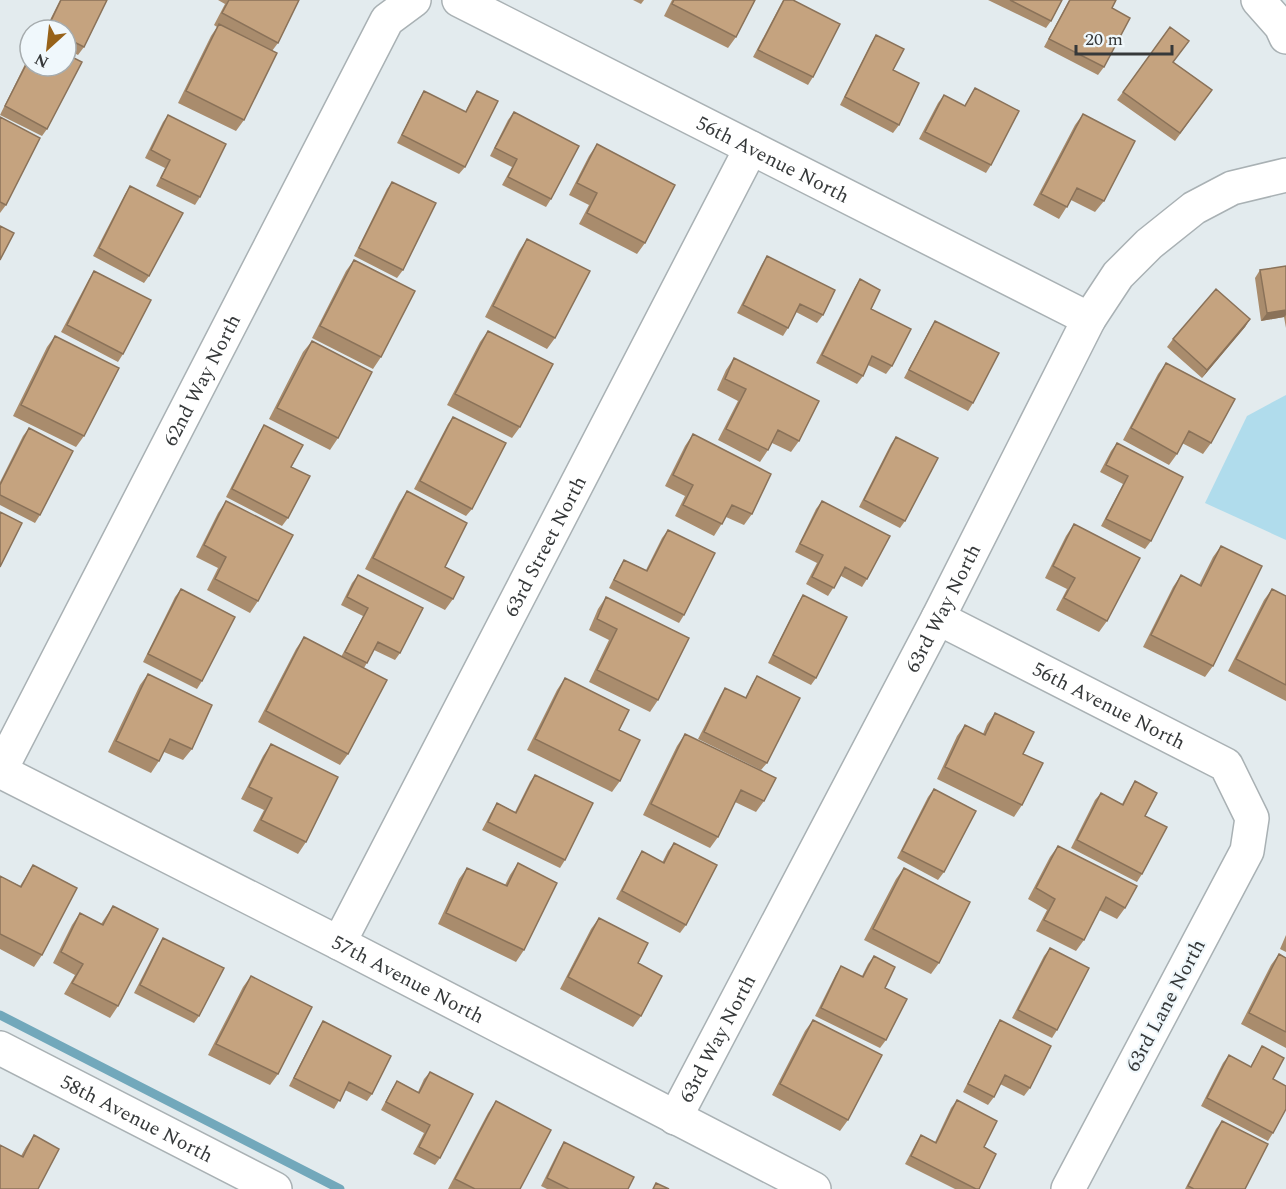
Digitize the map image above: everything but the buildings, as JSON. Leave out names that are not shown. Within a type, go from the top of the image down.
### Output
[{"type":"street","name":"62nd Way North","points":[[0,771],[387,20],[414,0]]},
{"type":"street","name":"56th Avenue North","points":[[459,0],[1089,319]]},
{"type":"street","points":[[1258,0],[1281,26],[1286,38]]},
{"type":"street","name":"63rd Street North","points":[[339,943],[751,148]]},
{"type":"street","name":"63rd Way North","points":[[675,1118],[938,618],[1089,319],[1118,275],[1149,243],[1194,208],[1232,188],[1286,175]]},
{"type":"street","name":"56th Avenue North","points":[[938,618],[1226,765],[1252,818]]},
{"type":"street","name":"57th Avenue North","points":[[0,771],[339,943],[814,1189]]},
{"type":"street","name":"63rd Lane North","points":[[1068,1189],[1246,851],[1252,818]]},
{"type":"street","name":"58th Avenue North","points":[[0,1048],[275,1189]]},
{"type":"shaded area","points":[[1286,395],[1286,540],[1205,503],[1247,416]]},
{"type":"waterway","points":[[0,1015],[340,1189]]}]
